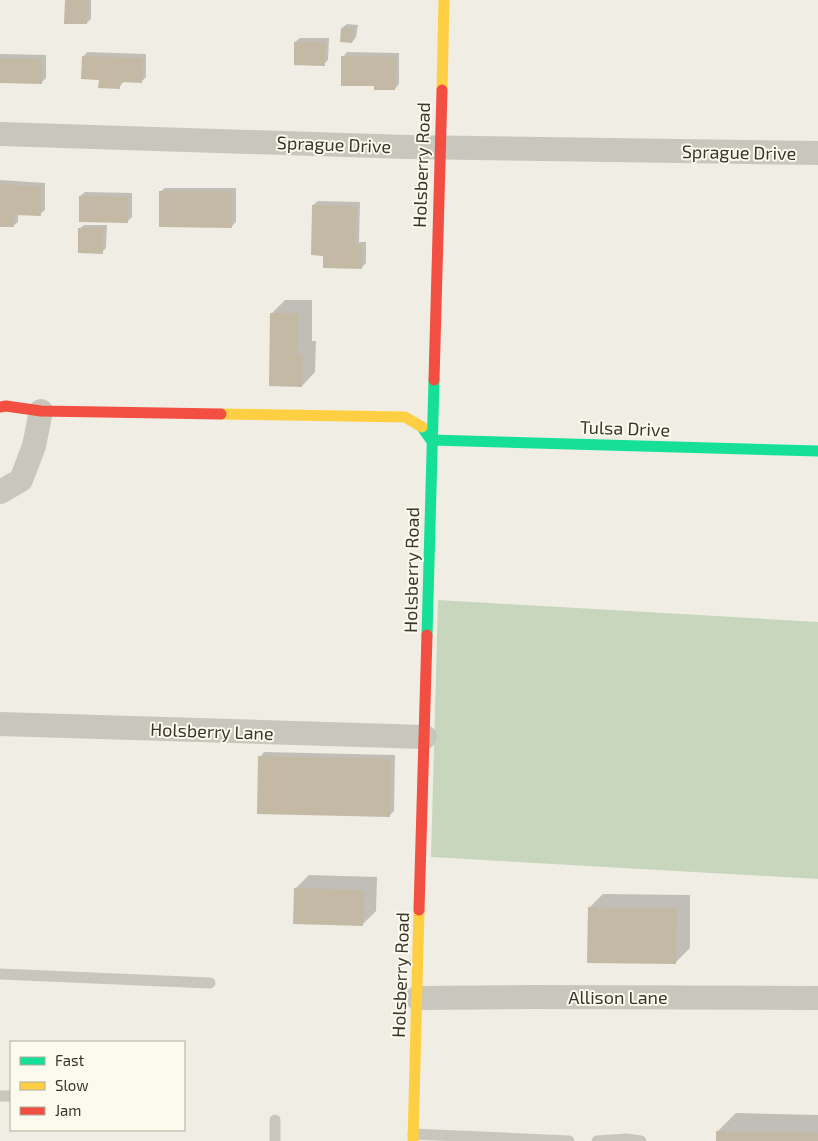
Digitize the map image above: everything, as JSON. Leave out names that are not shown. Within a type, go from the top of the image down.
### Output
[{"type":"street","name":"Holsberry Road","points":[[413,1138],[444,0]]},
{"type":"street","name":"Sprague Drive","points":[[0,134],[439,147],[818,153]]},
{"type":"street","points":[[0,407],[41,410],[405,417],[416,422],[432,440]]},
{"type":"street","points":[[0,492],[21,480],[34,446],[41,410]]},
{"type":"street","name":"Tulsa Drive","points":[[432,440],[818,451]]},
{"type":"street","name":"Holsberry Lane","points":[[0,724],[424,737]]},
{"type":"street","name":"Allison Lane","points":[[417,998],[818,998]]},
{"type":"lane","points":[[0,974],[210,982]]},
{"type":"lane","points":[[275,1120],[275,1141]]},
{"type":"lane","points":[[413,1138],[569,1141]]},
{"type":"lane","points":[[597,1141],[626,1139],[641,1141]]},
{"type":"green space","points":[[438,600],[818,622],[818,879],[431,857]]},
{"type":"building","points":[[65,0],[88,0],[87,24],[64,24]]},
{"type":"building","points":[[341,28],[354,29],[352,43],[340,42]]},
{"type":"building","points":[[294,42],[325,42],[325,66],[294,65]]},
{"type":"building","points":[[82,56],[143,58],[142,83],[120,82],[120,89],[98,88],[99,80],[81,79]]},
{"type":"building","points":[[341,56],[396,57],[395,90],[374,90],[374,86],[341,86]]},
{"type":"building","points":[[0,58],[42,59],[42,84],[0,83]]},
{"type":"building","points":[[0,184],[41,187],[41,216],[14,215],[14,227],[0,227]]},
{"type":"building","points":[[159,191],[232,191],[232,228],[159,227]]},
{"type":"building","points":[[79,196],[128,197],[128,223],[79,222]]},
{"type":"building","points":[[312,205],[357,206],[355,245],[362,245],[362,269],[323,268],[323,256],[311,255]]},
{"type":"building","points":[[78,228],[103,228],[103,254],[78,253]]},
{"type":"building","points":[[270,313],[299,313],[298,354],[303,354],[302,387],[269,386]]},
{"type":"building","points":[[258,756],[391,759],[390,817],[257,814]]},
{"type":"building","points":[[294,888],[364,890],[363,926],[293,924]]},
{"type":"building","points":[[588,907],[677,908],[676,964],[587,963]]},
{"type":"building","points":[[716,1131],[818,1133],[818,1141],[716,1141]]},
{"type":"traffic: fast","points":[[427,635],[434,380]]},
{"type":"traffic: fast","points":[[422,427],[431,440],[818,451]]},
{"type":"traffic: slow","points":[[442,90],[444,0]]},
{"type":"traffic: slow","points":[[221,414],[405,417],[422,427]]},
{"type":"traffic: slow","points":[[413,1141],[419,910]]},
{"type":"traffic: jam","points":[[434,380],[442,90]]},
{"type":"traffic: jam","points":[[0,407],[6,406],[41,411],[221,414]]},
{"type":"traffic: jam","points":[[419,910],[427,635]]}]
